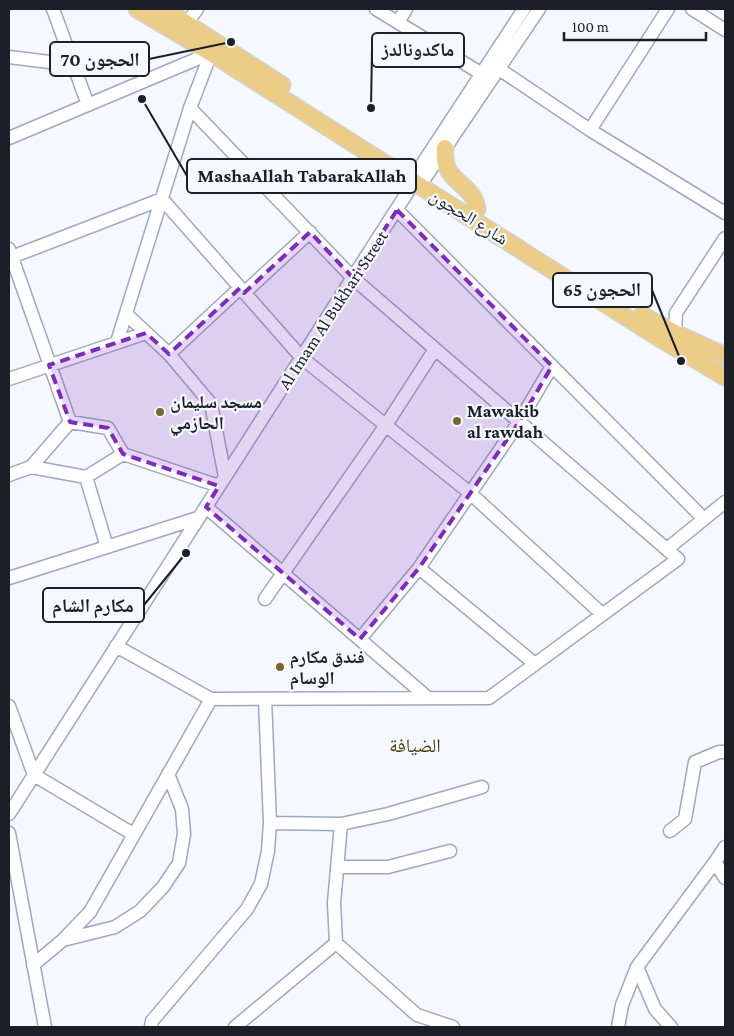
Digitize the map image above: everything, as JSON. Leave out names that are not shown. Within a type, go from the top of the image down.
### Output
[{"type":"main road","name":"شارع الحجون","points":[[137,9],[419,177],[478,209],[645,317],[725,356]]},
{"type":"main road","name":"شارع الحجون","points":[[164,9],[656,336],[725,377]]},
{"type":"main road","points":[[445,148],[445,160],[449,172],[472,195],[478,209]]},
{"type":"street","points":[[53,9],[88,105]]},
{"type":"street","points":[[187,23],[197,9]]},
{"type":"street","points":[[376,9],[482,74]]},
{"type":"street","points":[[398,22],[406,9]]},
{"type":"street","points":[[419,177],[524,9]]},
{"type":"street","points":[[419,177],[445,148],[539,9]]},
{"type":"street","points":[[590,130],[668,9]]},
{"type":"street","points":[[692,9],[725,30]]},
{"type":"street","points":[[9,138],[211,53]]},
{"type":"street","points":[[117,342],[190,108],[211,53]]},
{"type":"street","points":[[9,57],[74,65]]},
{"type":"street","points":[[499,69],[590,130],[725,213]]},
{"type":"street","points":[[116,646],[210,699],[489,698],[678,559],[353,278],[190,108]]},
{"type":"street","name":"Al Imam Al Bukhari Street","points":[[9,814],[419,177]]},
{"type":"street","points":[[70,422],[10,255],[162,199]]},
{"type":"street","points":[[162,199],[302,358],[470,493],[602,614]]},
{"type":"street","points":[[397,210],[704,519]]},
{"type":"street","points":[[169,354],[310,232]]},
{"type":"street","points":[[676,333],[676,313],[725,238]]},
{"type":"street","points":[[70,422],[108,428],[123,454],[222,481],[211,404],[169,354],[126,314]]},
{"type":"street","points":[[9,379],[146,333]]},
{"type":"street","points":[[265,598],[386,425],[435,349]]},
{"type":"street","points":[[360,640],[419,568],[519,422],[552,366]]},
{"type":"street","points":[[9,475],[31,467],[70,422]]},
{"type":"street","points":[[31,467],[86,477],[123,454]]},
{"type":"street","points":[[86,477],[107,547]]},
{"type":"street","points":[[667,550],[725,502]]},
{"type":"street","points":[[206,507],[428,698]]},
{"type":"street","points":[[9,578],[198,518]]},
{"type":"street","points":[[419,568],[535,664]]},
{"type":"street","points":[[33,965],[63,940],[90,912],[210,699]]},
{"type":"street","points":[[151,1027],[152,1021],[247,909],[261,884],[268,851],[270,822],[265,699]]},
{"type":"street","points":[[9,706],[34,774],[133,834]]},
{"type":"street","points":[[670,831],[685,819],[695,762],[719,752],[725,752]]},
{"type":"street","points":[[63,940],[115,927],[140,911],[162,887],[179,863],[184,834],[182,809],[168,774]]},
{"type":"street","points":[[270,822],[341,824],[388,814],[482,787]]},
{"type":"street","points":[[341,824],[334,903],[336,943],[417,1016],[453,1027]]},
{"type":"street","points":[[9,833],[45,1027]]},
{"type":"street","points":[[618,1027],[622,1005],[637,967],[725,847]]},
{"type":"street","points":[[337,867],[388,867],[450,851]]},
{"type":"street","points":[[715,862],[725,878]]},
{"type":"street","points":[[235,1027],[336,943]]},
{"type":"street","points":[[637,967],[655,1009],[671,1027]]},
{"type":"highlighted area","points":[[397,210],[552,366],[519,422],[419,568],[360,639],[206,507],[219,486],[123,454],[108,428],[70,422],[49,365],[146,333],[169,354],[240,288],[244,293],[310,232],[353,278]]},
{"type":"place","name":"الحجون 70","points":[[231,42]]},
{"type":"place","name":"MashaAllah TabarakAllah","points":[[142,99]]},
{"type":"place","name":"ماكدونالدز","points":[[371,108]]},
{"type":"place","name":"الحجون 65","points":[[681,361]]},
{"type":"place","name":"مسجد سليمان الحازمي","points":[[160,412]]},
{"type":"place","name":"Mawakib al rawdah","points":[[457,421]]},
{"type":"place","name":"مكارم الشام","points":[[186,553]]},
{"type":"place","name":"فندق مكارم الوسام","points":[[280,667]]},
{"type":"district","name":"الضيافة","points":[[415,745]]}]
